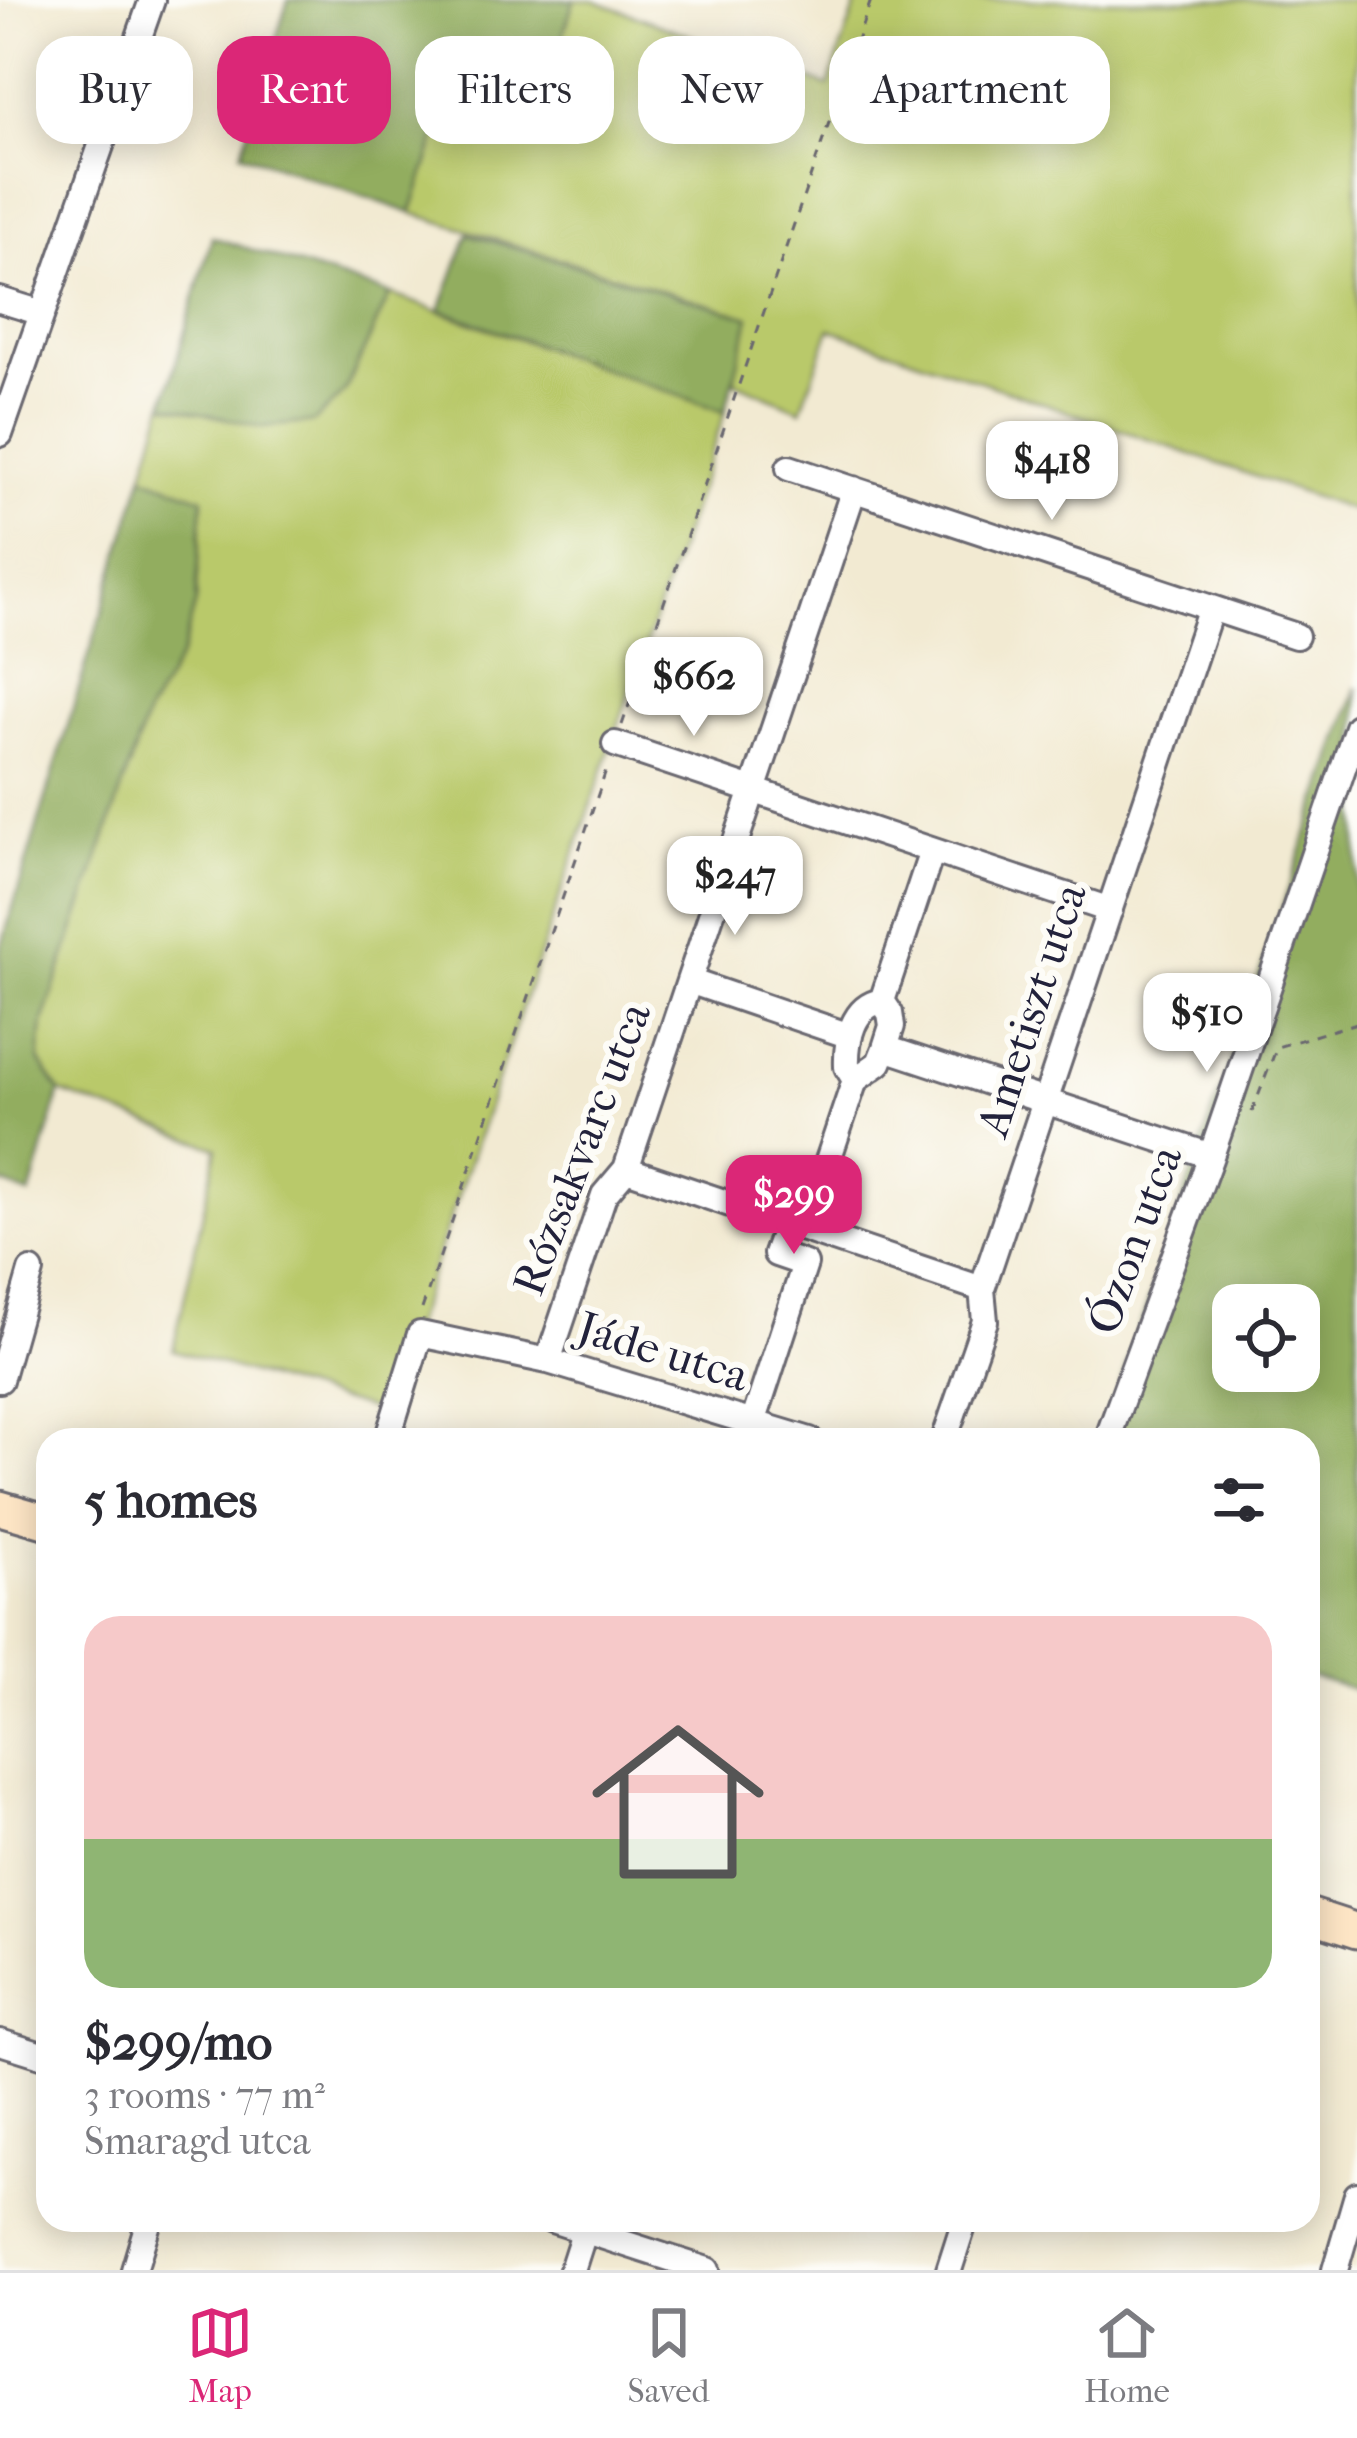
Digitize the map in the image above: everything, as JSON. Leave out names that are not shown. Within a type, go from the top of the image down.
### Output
[{"type":"street","points":[[0,434],[152,0]]},
{"type":"street","points":[[0,300],[42,313]]},
{"type":"street","points":[[789,468],[1296,636]]},
{"type":"street","name":"Rózsakvarc utca","points":[[548,1361],[604,1195],[626,1169],[854,489]]},
{"type":"street","name":"Ametiszt utca","points":[[948,1428],[985,1321],[982,1289],[1211,608]]},
{"type":"street","name":"Ózon utca","points":[[1111,1428],[1211,1156],[1357,727]]},
{"type":"street","points":[[615,744],[1110,910]]},
{"type":"street","points":[[882,1001],[932,851]]},
{"type":"street","points":[[689,981],[850,1036]]},
{"type":"street","points":[[855,1079],[847,1067],[850,1036],[858,1013],[882,1001]]},
{"type":"street","points":[[753,1423],[805,1264],[776,1254],[796,1226],[855,1079],[879,1063],[892,1026],[882,1001]]},
{"type":"street","points":[[885,1048],[1211,1156]]},
{"type":"street","points":[[626,1169],[982,1289]]},
{"type":"street","points":[[0,1380],[31,1271]]},
{"type":"street","points":[[391,1428],[420,1334]]},
{"type":"street","name":"Jáde utca","points":[[420,1334],[548,1361],[770,1428]]},
{"type":"street","points":[[0,1508],[36,1518]]},
{"type":"street","points":[[1320,1920],[1357,1931]]},
{"type":"street","points":[[0,2042],[36,2053]]},
{"type":"street","points":[[1335,2270],[1357,2195]]},
{"type":"street","points":[[134,2270],[145,2232]]},
{"type":"street","points":[[572,2270],[584,2232]]},
{"type":"street","points":[[605,2232],[707,2270]]},
{"type":"street","points":[[950,2270],[961,2232]]},
{"type":"path","points":[[420,1334],[422,1310],[871,0]]},
{"type":"path","points":[[1252,1110],[1277,1048],[1357,1023]]},
{"type":"green space","points":[[288,0],[574,0],[563,36],[415,36],[415,144],[434,144],[411,213],[241,153],[244,144],[391,144],[391,36],[277,36]]},
{"type":"green space","points":[[574,0],[593,0],[691,36],[638,36],[638,144],[805,144],[805,78],[829,83],[829,144],[1110,144],[1110,36],[845,36],[858,0],[1357,0],[1357,512],[830,329],[801,410],[735,382],[734,366],[749,317],[411,213],[434,144],[614,144],[614,36],[563,36]]},
{"type":"green space","points":[[468,234],[750,317],[725,412],[440,310]]},
{"type":"green space","points":[[212,237],[390,294],[345,391],[314,422],[262,427],[164,404]]},
{"type":"green space","points":[[390,294],[725,412],[409,1339],[380,1412],[173,1350],[217,1148],[60,1092],[38,1060],[43,1022],[147,714],[181,655],[196,602],[203,499],[143,476],[164,404],[262,427],[345,391]]},
{"type":"green space","points":[[143,476],[203,498],[196,602],[181,655],[147,714],[43,1022],[39,1060],[60,1092],[30,1195],[0,1182],[0,950]]},
{"type":"green space","points":[[1357,687],[1357,1690],[1320,1679],[1320,1428],[1105,1428]]}]
